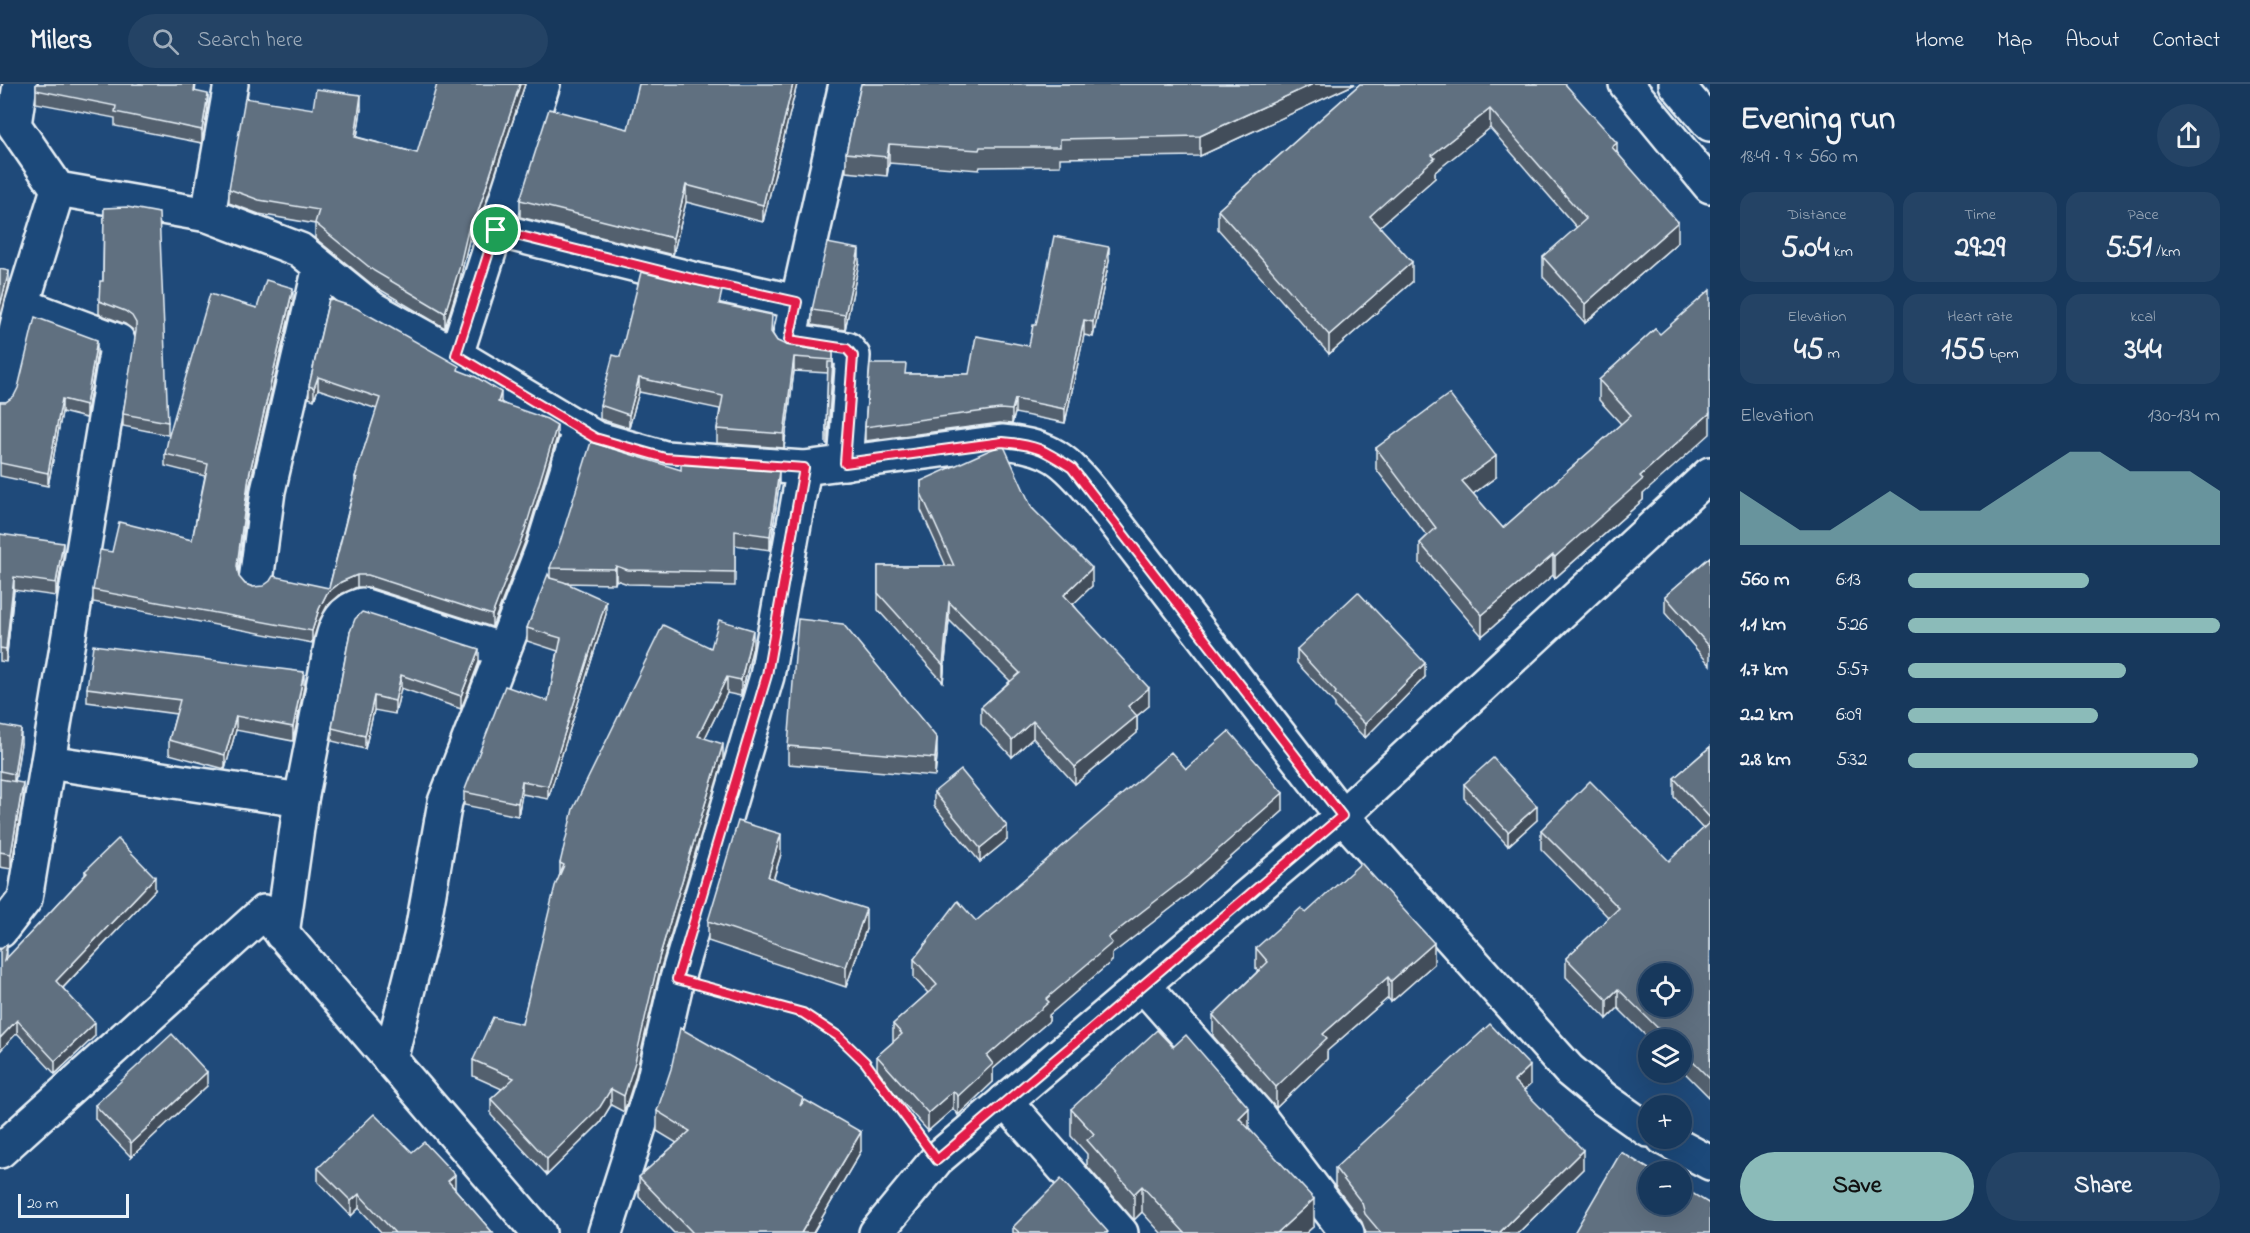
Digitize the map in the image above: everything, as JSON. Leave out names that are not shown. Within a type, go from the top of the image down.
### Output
[{"type":"main road","points":[[208,215],[231,84]]},
{"type":"main road","points":[[456,355],[543,84]]},
{"type":"main road","points":[[845,463],[853,356],[847,349],[789,340],[846,84]]},
{"type":"main road","points":[[1626,84],[1710,186]]},
{"type":"main road","points":[[1676,84],[1710,124]]},
{"type":"main road","points":[[13,86],[7,136],[58,189],[208,215],[300,250],[373,309],[456,355],[595,438],[665,458],[804,468],[1002,442],[1043,449],[1072,468],[1342,816],[1569,1070],[1638,1123]]},
{"type":"main road","points":[[0,397],[22,305],[58,189]]},
{"type":"main road","points":[[496,230],[697,280],[797,302]]},
{"type":"main road","points":[[256,581],[268,491],[320,267]]},
{"type":"main road","points":[[0,932],[25,899],[118,341],[22,305]]},
{"type":"main road","points":[[390,1060],[422,937],[445,802],[543,548],[580,428]]},
{"type":"main road","points":[[605,1233],[653,1083],[677,979],[767,675],[804,468]]},
{"type":"main road","points":[[876,1233],[937,1160],[1342,816],[1710,474]]},
{"type":"main road","points":[[282,934],[301,800],[335,626],[344,613],[362,605],[503,650]]},
{"type":"main road","points":[[48,762],[301,800]]},
{"type":"main road","points":[[0,1151],[264,912],[539,1233]]},
{"type":"main road","points":[[1143,985],[1257,1114],[1346,1233]]},
{"type":"main road","points":[[1005,1101],[1121,1233]]},
{"type":"main road","points":[[1683,1149],[1710,1164]]},
{"type":"path","points":[[677,979],[803,1013],[838,1036],[865,1062],[937,1160]]},
{"type":"building","points":[[36,84],[195,84],[194,91],[208,94],[202,130],[115,112],[116,106],[36,90]]},
{"type":"building","points":[[437,84],[520,84],[473,227],[469,226],[445,313],[374,271],[315,223],[319,210],[259,200],[229,189],[245,98],[313,109],[316,89],[361,95],[355,137],[417,153]]},
{"type":"building","points":[[639,84],[793,84],[763,205],[686,185],[673,238],[520,200],[549,109],[628,129]]},
{"type":"building","points":[[861,84],[1313,84],[1200,136],[1060,139],[1060,147],[980,147],[979,150],[889,144],[887,157],[846,153]]},
{"type":"building","points":[[1360,84],[1565,84],[1617,143],[1612,147],[1678,222],[1585,304],[1543,257],[1586,219],[1490,109],[1432,155],[1435,158],[1370,216],[1412,262],[1329,335],[1218,210]]},
{"type":"building","points":[[127,207],[159,213],[168,422],[123,414],[136,323],[125,311],[99,301],[100,281],[103,281],[104,208]]},
{"type":"building","points":[[1054,236],[1109,247],[1093,322],[1084,320],[1065,409],[1015,399],[1012,410],[1000,409],[865,427],[870,364],[906,364],[905,374],[969,374],[976,336],[1029,346],[1033,325],[1036,325]]},
{"type":"building","points":[[827,243],[859,249],[845,315],[812,310]]},
{"type":"building","points":[[0,269],[9,271],[0,306]]},
{"type":"building","points":[[641,272],[722,291],[719,304],[772,315],[771,332],[777,341],[786,345],[833,352],[833,360],[794,357],[784,434],[717,429],[723,396],[639,378],[629,415],[600,405],[613,355],[620,357]]},
{"type":"building","points":[[266,280],[293,288],[249,476],[237,566],[239,577],[245,584],[253,587],[263,586],[273,576],[329,588],[357,478],[355,477],[380,398],[318,377],[314,388],[309,386],[329,299],[356,308],[459,366],[458,370],[476,377],[501,392],[498,402],[547,419],[557,425],[525,530],[492,615],[368,575],[357,575],[341,582],[327,593],[312,631],[93,590],[100,550],[112,552],[119,522],[192,540],[208,464],[165,454],[169,435],[210,294],[257,308]]},
{"type":"building","points":[[1710,290],[1710,413],[1640,476],[1643,479],[1555,557],[1553,555],[1482,615],[1420,543],[1436,528],[1376,448],[1449,394],[1496,456],[1462,481],[1503,528],[1631,415],[1599,380],[1655,329],[1660,334]]},
{"type":"building","points":[[35,317],[97,340],[86,405],[62,399],[48,473],[0,463],[0,402],[6,402],[14,396],[18,388]]},
{"type":"building","points":[[828,362],[833,362],[828,430],[826,430]]},
{"type":"building","points":[[591,442],[681,470],[681,464],[779,471],[770,536],[735,531],[735,572],[628,570],[616,566],[615,569],[550,568]]},
{"type":"building","points":[[1003,444],[1032,508],[1092,568],[1064,595],[1149,688],[1128,706],[1137,716],[1075,767],[1033,721],[1012,740],[981,707],[1020,673],[949,602],[943,665],[878,593],[878,566],[954,566],[921,493],[921,481]]},
{"type":"building","points":[[0,534],[63,543],[56,583],[14,577],[6,649],[0,648]]},
{"type":"building","points":[[1710,557],[1710,647],[1665,596]]},
{"type":"building","points":[[548,574],[550,578],[606,601],[548,786],[522,781],[518,803],[464,792],[505,686],[548,701],[561,638],[527,628]]},
{"type":"building","points":[[1358,592],[1425,663],[1365,724],[1335,694],[1336,692],[1297,649]]},
{"type":"building","points":[[362,612],[479,649],[461,696],[401,675],[395,701],[374,696],[365,736],[332,728],[350,632],[355,619]]},
{"type":"building","points":[[798,619],[843,624],[937,738],[935,758],[788,746]]},
{"type":"building","points":[[719,620],[753,630],[741,680],[727,677],[698,736],[723,744],[659,958],[635,1062],[624,1096],[611,1089],[600,1107],[547,1159],[491,1099],[514,1078],[473,1060],[493,1017],[522,1024],[555,886],[564,865],[560,863],[573,809],[663,625],[711,648]]},
{"type":"building","points":[[93,645],[304,672],[293,727],[236,716],[225,755],[169,740],[180,700],[87,688]]},
{"type":"building","points":[[0,725],[21,729],[14,774],[0,771]]},
{"type":"building","points":[[1229,731],[1283,793],[1188,876],[1108,938],[1112,943],[1046,999],[1049,1002],[987,1056],[993,1064],[958,1096],[953,1091],[928,1113],[877,1056],[902,1034],[893,1024],[937,985],[914,959],[958,901],[976,921],[1171,752],[1186,769]]},
{"type":"building","points":[[1710,747],[1710,818],[1674,778]]},
{"type":"building","points":[[1493,758],[1537,806],[1508,832],[1464,784]]},
{"type":"building","points":[[961,770],[1007,826],[980,848],[934,792]]},
{"type":"building","points":[[0,779],[23,783],[11,854],[0,852]]},
{"type":"building","points":[[1590,781],[1669,861],[1710,822],[1710,1079],[1692,1061],[1692,1029],[1659,1029],[1647,1017],[1692,1017],[1692,963],[1638,963],[1638,1009],[1618,989],[1607,1000],[1566,958],[1619,908],[1541,830]]},
{"type":"building","points":[[738,821],[781,834],[768,877],[866,909],[846,967],[708,921]]},
{"type":"building","points":[[118,839],[155,877],[56,981],[95,1023],[55,1061],[17,1020],[0,1038],[0,950],[7,944],[4,961],[87,873],[85,871]]},
{"type":"building","points":[[1361,863],[1434,943],[1391,981],[1388,977],[1323,1034],[1327,1038],[1276,1087],[1213,1015],[1268,962],[1256,948],[1301,908],[1306,913]]},
{"type":"building","points":[[1490,1024],[1530,1066],[1514,1081],[1583,1150],[1499,1233],[1381,1233],[1365,1214],[1362,1203],[1335,1168]]},
{"type":"building","points":[[680,1028],[803,1098],[800,1106],[805,1100],[861,1132],[801,1233],[693,1233],[639,1177],[690,1131],[657,1111],[671,1069]]},
{"type":"building","points":[[1157,1030],[1173,1047],[1186,1035],[1249,1108],[1239,1118],[1314,1199],[1277,1233],[1185,1233],[1142,1186],[1134,1194],[1087,1140],[1094,1134],[1071,1109]]},
{"type":"building","points":[[172,1034],[207,1072],[131,1143],[95,1105]]},
{"type":"building","points":[[374,1114],[412,1152],[424,1142],[455,1175],[448,1181],[493,1233],[395,1233],[359,1194],[351,1201],[318,1168]]},
{"type":"building","points":[[1621,1152],[1638,1162],[1638,1215],[1692,1215],[1692,1193],[1710,1204],[1710,1233],[1574,1233]]},
{"type":"building","points":[[1061,1179],[1108,1232],[1020,1233],[1013,1227]]},
{"type":"route","points":[[496,230],[697,280],[797,302],[789,340],[847,349],[853,356],[845,463],[1002,442],[1043,449],[1072,468],[1342,816],[937,1160],[865,1062],[838,1036],[803,1013],[677,979],[767,675],[804,468],[665,458],[595,438],[456,355],[496,230]]}]
